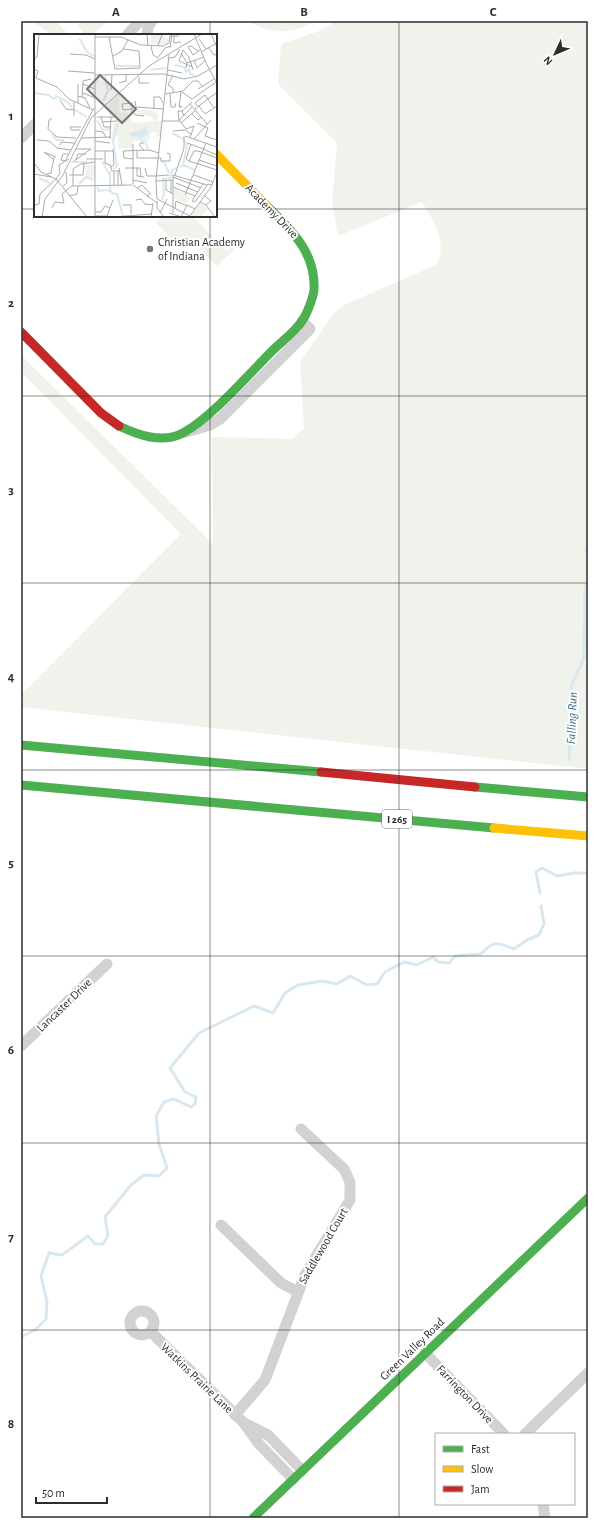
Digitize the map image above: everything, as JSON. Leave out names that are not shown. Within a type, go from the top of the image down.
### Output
[{"type":"main road","name":"Academy Drive","points":[[21,332],[116,425],[133,433],[151,438],[167,437],[182,433],[206,415],[302,321],[314,291],[312,266],[298,237],[217,155]]},
{"type":"main road","points":[[21,745],[588,797]]},
{"type":"main road","name":"I 265","points":[[21,785],[588,836]]},
{"type":"main road","name":"Green Valley Road","points":[[253,1518],[293,1478],[588,1198]]},
{"type":"street","points":[[128,34],[140,21]]},
{"type":"street","points":[[137,34],[140,21]]},
{"type":"street","points":[[147,34],[148,27],[152,21]]},
{"type":"street","points":[[21,138],[34,125]]},
{"type":"street","name":"Academy Drive","points":[[182,433],[198,430],[220,420],[310,329],[302,321]]},
{"type":"street","name":"Lancaster Drive","points":[[21,1046],[107,964]]},
{"type":"street","name":"Saddlewood Court","points":[[235,1415],[261,1386],[270,1371],[298,1292],[313,1259],[346,1208],[352,1191],[344,1169],[302,1129]]},
{"type":"street","points":[[221,1226],[281,1283],[298,1292]]},
{"type":"street","name":"Watkins Prairie Lane","points":[[151,1332],[244,1423],[259,1444],[293,1478]]},
{"type":"street","name":"Farrington Drive","points":[[425,1353],[503,1433]]},
{"type":"street","points":[[526,1433],[588,1373]]},
{"type":"street","name":"Watkins Prairie Lane","points":[[244,1423],[268,1435],[302,1470]]},
{"type":"street","points":[[543,1505],[544,1518]]},
{"type":"shaded area","points":[[32,21],[56,21],[68,34],[51,34]]},
{"type":"shaded area","points":[[82,21],[109,21],[93,34],[84,34],[77,25]]},
{"type":"shaded area","points":[[248,21],[314,21],[298,29],[281,31],[264,28]]},
{"type":"shaded area","points":[[337,21],[588,21],[588,769],[21,707],[21,695],[181,534],[21,372],[21,355],[213,544],[212,437],[293,439],[304,428],[300,362],[334,313],[346,304],[436,265],[440,257],[441,249],[438,232],[431,216],[422,202],[338,236],[332,203],[337,143],[278,84],[281,44],[319,31]]},
{"type":"shaded area","points":[[162,217],[193,217],[227,251],[231,247],[234,250],[217,266],[188,237],[178,246],[156,223]]},
{"type":"waterway","name":"Falling Run","points":[[588,545],[586,549],[588,556]]},
{"type":"waterway","name":"Falling Run","points":[[569,760],[572,684],[584,658],[585,588],[588,583]]},
{"type":"waterway","name":"Falling Run","points":[[540,893],[536,872],[542,868],[557,876],[574,873],[588,873]]},
{"type":"waterway","name":"Falling Run","points":[[21,1337],[35,1330],[46,1319],[47,1302],[41,1276],[49,1253],[62,1255],[88,1236],[95,1244],[103,1244],[108,1236],[105,1217],[131,1185],[144,1175],[159,1176],[167,1168],[159,1144],[156,1116],[164,1102],[174,1099],[191,1107],[195,1104],[196,1097],[185,1092],[170,1068],[199,1033],[254,1006],[273,1013],[285,993],[298,985],[322,981],[337,984],[350,976],[367,985],[377,984],[385,972],[404,962],[417,965],[433,957],[438,962],[449,963],[455,956],[481,954],[493,944],[500,944],[514,949],[527,940],[539,935],[544,924],[541,906]]},
{"type":"traffic: fast","points":[[119,426],[142,435],[159,438],[167,438],[183,433],[206,417],[218,406],[272,351],[292,333],[302,321],[310,306],[314,290],[314,276],[311,264],[293,233],[267,206]]},
{"type":"traffic: fast","points":[[21,745],[321,772]]},
{"type":"traffic: fast","points":[[21,785],[494,828]]},
{"type":"traffic: fast","points":[[475,787],[588,797]]},
{"type":"traffic: fast","points":[[253,1518],[588,1198]]},
{"type":"traffic: slow","points":[[217,155],[267,206]]},
{"type":"traffic: slow","points":[[494,828],[588,836]]},
{"type":"traffic: jam","points":[[21,332],[101,413],[119,426]]},
{"type":"traffic: jam","points":[[321,772],[475,787]]},
{"type":"place","name":"Christian Academy of Indiana","points":[[150,249]]}]
